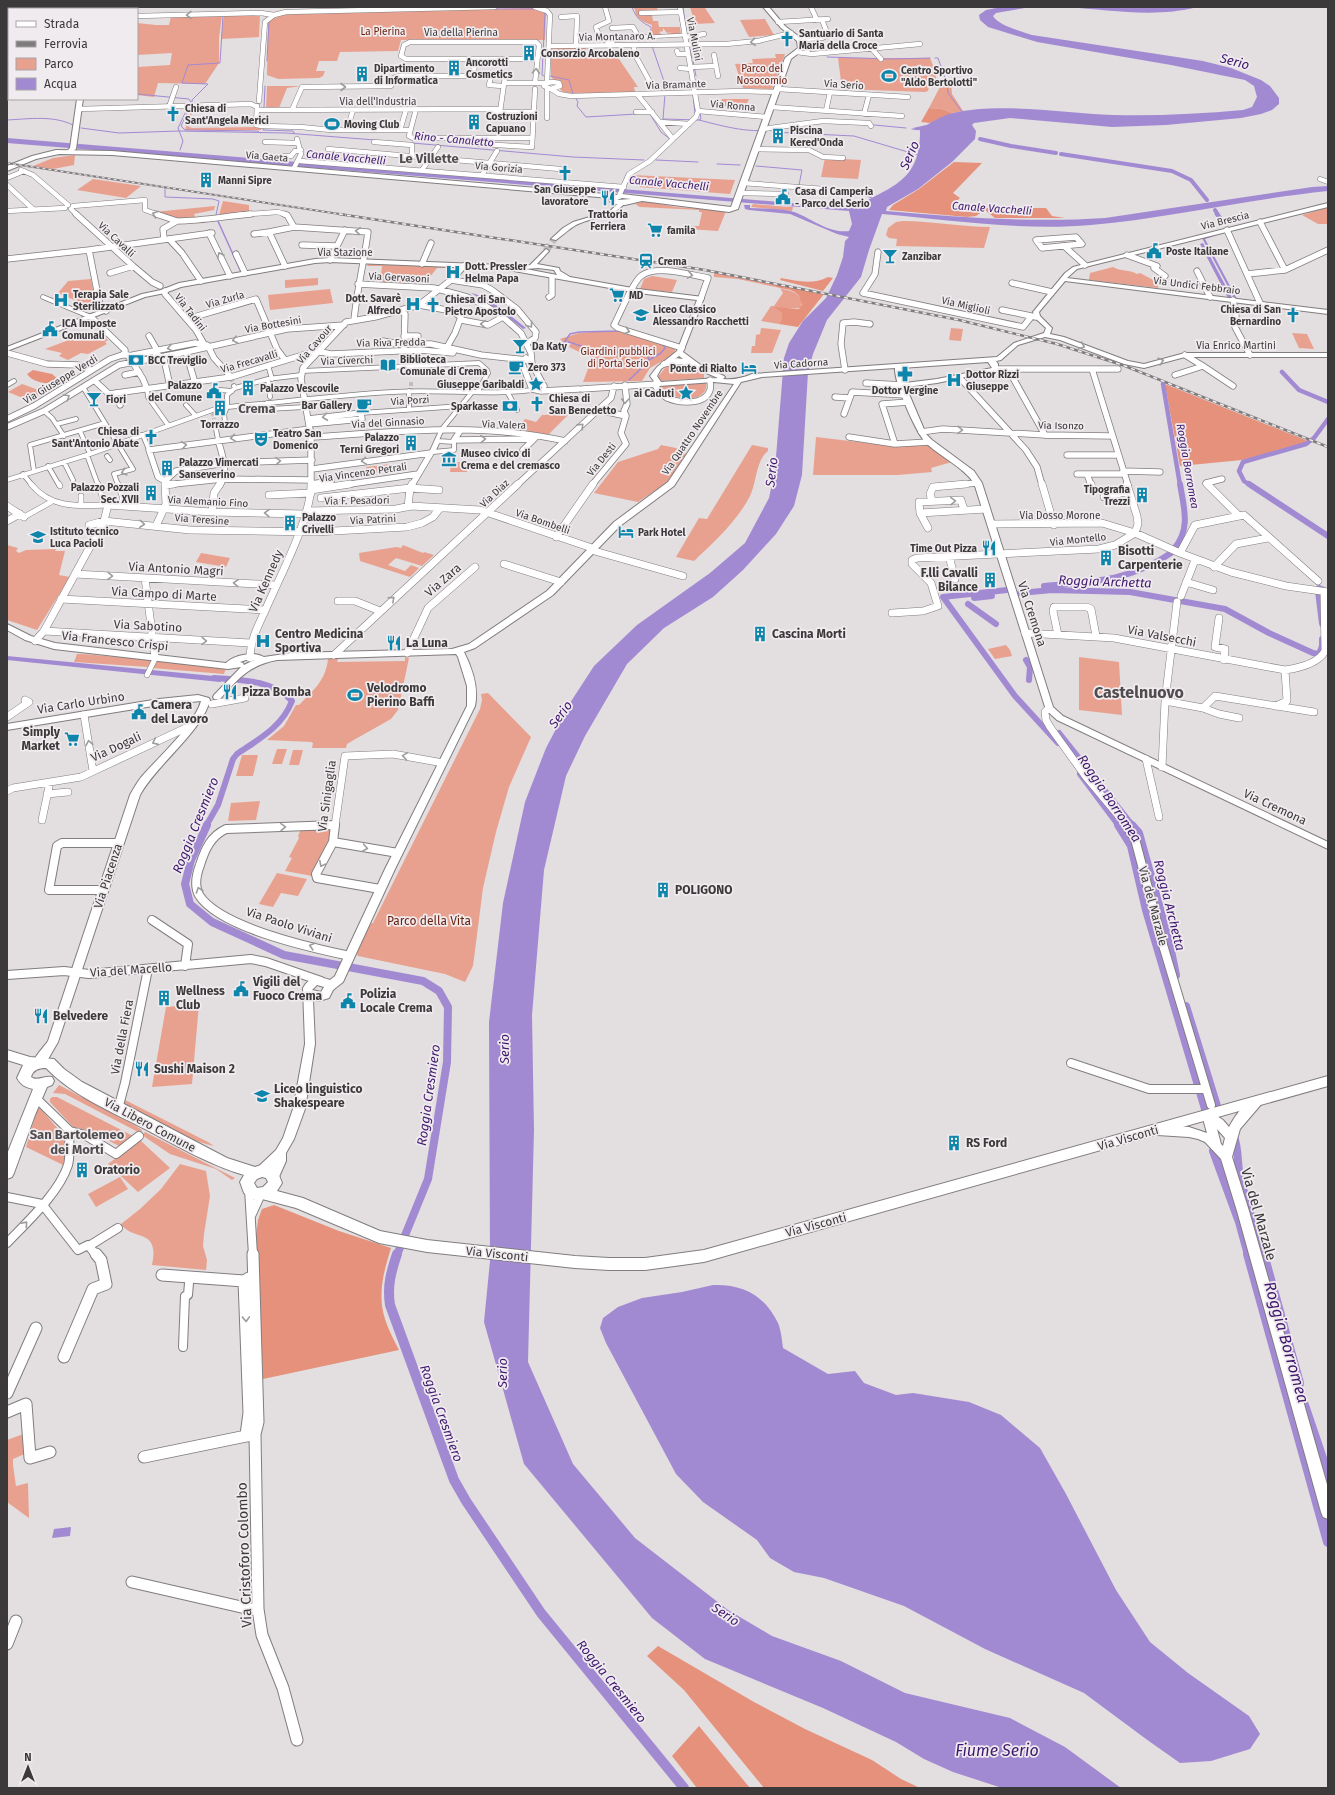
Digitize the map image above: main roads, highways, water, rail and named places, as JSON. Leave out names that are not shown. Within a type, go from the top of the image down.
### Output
[{"type":"main road","name":"Via Gaeta","points":[[7,169],[34,156],[72,150],[295,167],[620,199],[640,199],[733,210],[788,58],[803,51],[800,40],[778,22],[766,7]]},
{"type":"main road","name":"Via Libero Comune","points":[[9,1056],[38,1062],[46,1062],[77,1086],[118,1109],[223,1163],[238,1178],[256,1184],[269,1172],[274,1180]]},
{"type":"main road","name":"Via Libero Comune","points":[[9,1056],[27,1078],[45,1082],[57,1081],[77,1086]]},
{"type":"main road","points":[[28,1116],[31,1092],[27,1078],[30,1066],[38,1062]]},
{"type":"main road","points":[[7,1173],[35,1100],[45,1082],[53,1074],[52,1066]]},
{"type":"main road","name":"Via Visconti","points":[[256,1184],[363,1231],[391,1240],[452,1250],[575,1262],[638,1264],[704,1256],[1157,1130],[1210,1110],[1258,1101],[1328,1081]]},
{"type":"main road","points":[[256,1184],[271,1189],[274,1180]]},
{"type":"main road","name":"Via Visconti","points":[[274,1180],[298,1202]]},
{"type":"water","name":"Fiume Serio","points":[[1001,7],[1031,7],[996,13],[993,16],[1005,25],[1032,35],[1203,61],[1231,68],[1261,80],[1270,86],[1279,98],[1279,104],[1272,110],[1241,118],[1166,125],[1112,127],[1010,118],[974,123],[972,125],[976,131],[975,139],[952,162],[918,189],[887,207],[886,211],[1022,220],[1105,218],[1312,187],[1328,186],[1328,191],[1298,194],[1150,218],[1091,225],[1039,227],[1013,226],[882,214],[861,277],[827,320],[813,354],[808,372],[802,475],[794,506],[776,534],[743,570],[713,597],[664,628],[627,664],[585,736],[566,776],[544,870],[532,1015],[534,1130],[528,1362],[573,1464],[635,1538],[728,1610],[772,1636],[841,1661],[905,1693],[1010,1718],[1065,1747],[1121,1788],[1002,1788],[953,1772],[924,1759],[896,1742],[823,1708],[705,1659],[652,1618],[524,1464],[484,1322],[490,1261],[489,1022],[503,903],[525,802],[546,748],[568,706],[594,666],[637,625],[710,573],[745,543],[769,498],[775,469],[784,358],[789,343],[803,321],[826,298],[837,275],[843,257],[845,241],[849,237],[837,234],[790,214],[749,210],[745,209],[744,205],[750,205],[750,208],[778,209],[794,212],[827,228],[842,231],[849,231],[852,224],[849,211],[7,143],[7,138],[853,208],[902,180],[910,171],[915,161],[919,147],[920,129],[949,114],[991,108],[1011,108],[1113,115],[1194,114],[1243,110],[1252,107],[1257,97],[1254,86],[1245,80],[1171,65],[1037,42],[988,27],[980,20],[979,15],[986,10]]},
{"type":"water","points":[[1067,7],[1197,7],[1149,13]]},
{"type":"water","points":[[1224,233],[1205,239],[1237,299],[1234,298],[1202,238]]},
{"type":"water","points":[[1203,243],[1232,298],[1228,298],[1200,244]]},
{"type":"water","points":[[471,293],[492,302],[526,328],[523,329],[500,311]]},
{"type":"water","points":[[7,656],[224,677],[220,682],[7,660]]},
{"type":"water","points":[[713,1285],[724,1285],[743,1289],[759,1298],[766,1305],[778,1323],[783,1348],[828,1374],[855,1371],[864,1383],[896,1395],[913,1393],[969,1402],[1001,1415],[1040,1448],[1066,1494],[1116,1590],[1150,1642],[1188,1673],[1249,1716],[1260,1734],[1250,1749],[1211,1761],[1180,1763],[1084,1693],[985,1649],[904,1606],[824,1578],[794,1572],[770,1558],[757,1540],[703,1502],[676,1474],[606,1343],[600,1328],[603,1318],[618,1307],[642,1298],[682,1292]]},
{"type":"water","points":[[71,1527],[70,1536],[52,1538],[54,1529]]},
{"type":"waterway","points":[[632,7],[639,19],[651,27],[651,39]]},
{"type":"waterway","points":[[678,7],[682,30]]},
{"type":"waterway","points":[[683,7],[687,36]]},
{"type":"waterway","points":[[495,9],[535,9]]},
{"type":"waterway","points":[[542,11],[545,14],[542,75],[544,76]]},
{"type":"waterway","points":[[192,104],[192,100],[208,84],[182,83],[188,65],[220,63],[223,15]]},
{"type":"waterway","points":[[267,61],[269,21]]},
{"type":"waterway","points":[[652,46],[666,87],[665,92]]},
{"type":"waterway","points":[[689,46],[692,58]]},
{"type":"waterway","points":[[827,57],[892,59],[930,58]]},
{"type":"waterway","points":[[935,58],[938,58],[947,84],[948,93],[963,113]]},
{"type":"waterway","points":[[693,61],[696,76]]},
{"type":"waterway","points":[[550,76],[569,80],[573,94]]},
{"type":"waterway","points":[[696,80],[698,90]]},
{"type":"waterway","points":[[264,108],[265,86]]},
{"type":"waterway","points":[[138,94],[189,99],[191,102],[189,104]]},
{"type":"waterway","points":[[665,94],[663,119],[699,120]]},
{"type":"waterway","points":[[693,95],[695,114]]},
{"type":"waterway","points":[[575,97],[578,102],[577,106],[586,117],[637,114]]},
{"type":"waterway","points":[[179,131],[178,128],[188,107]]},
{"type":"waterway","name":"Rino - Canaletto","points":[[190,107],[181,126],[185,130],[258,131],[260,133]]},
{"type":"waterway","points":[[699,120],[701,119],[700,112]]},
{"type":"waterway","points":[[650,114],[661,132],[670,139]]},
{"type":"waterway","points":[[7,120],[49,119],[73,125]]},
{"type":"waterway","points":[[699,120],[749,130],[758,131],[779,129]]},
{"type":"waterway","points":[[916,128],[940,124]]},
{"type":"waterway","points":[[874,125],[906,128]]},
{"type":"waterway","name":"Rino - Canaletto","points":[[263,127],[263,130],[293,131],[294,133]]},
{"type":"waterway","points":[[81,128],[119,133],[179,131]]},
{"type":"waterway","points":[[912,129],[922,130]]},
{"type":"waterway","name":"Rino - Canaletto","points":[[179,131],[260,133]]},
{"type":"waterway","points":[[179,131],[183,141],[180,150]]},
{"type":"waterway","name":"Serio","points":[[772,132],[854,136],[918,155]]},
{"type":"waterway","name":"Rino - Canaletto","points":[[260,133],[286,133],[375,140]]},
{"type":"waterway","points":[[980,139],[1011,146],[1056,153]]},
{"type":"waterway","name":"Rino - Canaletto","points":[[412,143],[573,157],[644,160]]},
{"type":"waterway","name":"Roggia Borromea","points":[[1061,154],[1172,171],[1191,180],[1207,200]]},
{"type":"waterway","name":"Rino - Canaletto","points":[[656,160],[698,162]]},
{"type":"waterway","name":"Rino - Canaletto","points":[[717,164],[740,165]]},
{"type":"waterway","name":"Rino - Canaletto","points":[[756,166],[802,170],[799,185]]},
{"type":"waterway","points":[[165,188],[165,197],[213,199],[219,201],[216,215]]},
{"type":"waterway","points":[[823,191],[858,193],[872,198]]},
{"type":"waterway","name":"Roggia Borromea","points":[[1215,210],[1218,215]]},
{"type":"waterway","name":"Roggia Borromea","points":[[1217,214],[1220,218]]},
{"type":"waterway","points":[[217,219],[241,272]]},
{"type":"waterway","points":[[565,341],[570,334],[579,332],[619,331]]},
{"type":"waterway","points":[[558,343],[569,342],[599,352]]},
{"type":"waterway","points":[[649,360],[661,353],[665,348],[663,344]]},
{"type":"waterway","points":[[606,353],[633,351],[647,355],[649,360]]},
{"type":"waterway","points":[[629,380],[649,360]]},
{"type":"waterway","name":"Roggia Archetta","points":[[1282,372],[1299,390],[1328,402]]},
{"type":"waterway","name":"Roggia Borromea","points":[[1163,384],[1180,485]]},
{"type":"waterway","name":"Roggia Archetta","points":[[1250,485],[1244,481],[1239,471],[1243,462],[1306,444],[1314,438],[1328,419]]},
{"type":"waterway","name":"Roggia Borromea","points":[[1174,549],[1183,534],[1185,518],[1180,484]]},
{"type":"waterway","name":"Roggia Archetta","points":[[1249,484],[1328,536]]},
{"type":"waterway","name":"Roggia Borromea","points":[[1044,586],[1094,581],[1126,575],[1156,562],[1171,553]]},
{"type":"waterway","name":"Roggia Archetta","points":[[1322,589],[1319,588],[1318,591],[1322,624]]},
{"type":"waterway","name":"Roggia Borromea","points":[[1007,590],[943,597],[1015,696],[1058,743]]},
{"type":"waterway","name":"Roggia Archetta","points":[[1020,593],[1052,590],[1130,592],[1225,609],[1269,633],[1313,653],[1319,654],[1322,646],[1322,639]]},
{"type":"waterway","name":"Roggia Archetta","points":[[974,598],[992,596]]},
{"type":"waterway","name":"Roggia Archetta","points":[[968,604],[996,624]]},
{"type":"waterway","name":"Roggia Archetta","points":[[1026,660],[1030,667],[1029,680]]},
{"type":"waterway","name":"Roggia Cresmiero","points":[[206,826],[218,805],[233,759],[237,754],[269,732],[288,710],[292,701],[276,689],[256,682],[214,678]]},
{"type":"waterway","name":"Roggia Archetta","points":[[1059,733],[1133,826]]},
{"type":"waterway","name":"Roggia Borromea","points":[[1080,774],[1119,826]]},
{"type":"waterway","name":"Roggia Cresmiero","points":[[207,825],[191,860],[185,884],[190,904],[212,922],[284,955],[423,981],[439,991],[448,1007],[447,1062],[428,1179],[397,1255]]},
{"type":"waterway","name":"Roggia Borromea","points":[[1118,825],[1131,846],[1146,910],[1205,1109]]},
{"type":"waterway","name":"Roggia Archetta","points":[[1132,825],[1139,833],[1169,941],[1176,975]]},
{"type":"waterway","name":"Roggia Archetta","points":[[1186,1006],[1217,1106]]},
{"type":"waterway","name":"Roggia Archetta","points":[[1234,1137],[1237,1146],[1242,1187],[1264,1255]]},
{"type":"waterway","name":"Roggia Borromea","points":[[1213,1151],[1239,1222],[1248,1255]]},
{"type":"waterway","name":"Roggia Cresmiero","points":[[397,1254],[390,1279],[390,1305],[454,1480],[466,1501],[541,1613],[684,1788]]},
{"type":"waterway","name":"Roggia Borromea","points":[[1248,1254],[1328,1542]]},
{"type":"waterway","name":"Roggia Archetta","points":[[1263,1254],[1299,1383],[1298,1387],[1300,1393]]},
{"type":"waterway","name":"Roggia Archetta","points":[[1304,1405],[1328,1476]]},
{"type":"tunnel","points":[[546,251],[554,239]]},
{"type":"tunnel","points":[[231,378],[234,386]]},
{"type":"tunnel","points":[[411,382],[411,391]]},
{"type":"tunnel","points":[[213,412],[214,419]]},
{"type":"railway","points":[[7,163],[346,215]]},
{"type":"railway","points":[[339,214],[705,270],[959,320],[1057,344],[1125,366],[1328,447]]},
{"type":"place","name":"Santuario di Santa Maria della Croce","points":[[787,39]]},
{"type":"place","name":"Consorzio Arcobaleno","points":[[529,53]]},
{"type":"place","name":"Ancorotti Cosmetics","points":[[454,68]]},
{"type":"place","name":"Dipartimento di Informatica","points":[[362,74]]},
{"type":"place","name":"Centro Sportivo \"Aldo Bertolotti\"","points":[[889,76]]},
{"type":"place","name":"Chiesa di Sant'Angela Merici","points":[[173,114]]},
{"type":"place","name":"Costruzioni Capuano","points":[[474,122]]},
{"type":"place","name":"Moving Club","points":[[332,124]]},
{"type":"place","name":"Piscina Kered'Onda","points":[[778,136]]},
{"type":"place","name":"San Giuseppe lavoratore","points":[[565,173]]},
{"type":"place","name":"Manni Sipre","points":[[206,180]]},
{"type":"place","name":"Casa di Camperia - Parco del Serio","points":[[783,197]]},
{"type":"place","name":"Trattoria Ferriera","points":[[608,198]]},
{"type":"place","name":"famila","points":[[655,230]]},
{"type":"place","name":"Poste Italiane","points":[[1154,251]]},
{"type":"place","name":"Zanzibar","points":[[890,256]]},
{"type":"place","name":"Crema","points":[[646,261]]},
{"type":"place","name":"Dott. Pressler Helma Papa","points":[[453,272]]},
{"type":"place","name":"MD","points":[[617,295]]},
{"type":"place","name":"Terapia Sale Sterilizzato","points":[[61,300]]},
{"type":"place","name":"Dott. Savarè Alfredo","points":[[413,304]]},
{"type":"place","name":"Chiesa di San Pietro Apostolo","points":[[433,305]]},
{"type":"place","name":"Liceo Classico Alessandro Racchetti","points":[[641,315]]},
{"type":"place","name":"Chiesa di San Bernardino","points":[[1293,315]]},
{"type":"place","name":"ICA Imposte Comunali","points":[[50,329]]},
{"type":"place","name":"Da Katy","points":[[520,346]]},
{"type":"place","name":"BCC Treviglio","points":[[136,360]]},
{"type":"place","name":"Biblioteca Comunale di Crema","points":[[388,365]]},
{"type":"place","name":"Zero 373","points":[[516,367]]},
{"type":"place","name":"Ponte di Rialto","points":[[749,368]]},
{"type":"place","name":"Dottor Vergine","points":[[905,374]]},
{"type":"place","name":"Dottor Rizzi Giuseppe","points":[[954,380]]},
{"type":"place","name":"Giuseppe Garibaldi","points":[[536,384]]},
{"type":"place","name":"Palazzo Vescovile","points":[[248,388]]},
{"type":"place","name":"Palazzo del Comune","points":[[214,391]]},
{"type":"place","name":"ai Caduti","points":[[686,393]]},
{"type":"place","name":"Fiori","points":[[94,399]]},
{"type":"place","name":"Chiesa di San Benedetto","points":[[537,404]]},
{"type":"place","name":"Bar Gallery","points":[[364,405]]},
{"type":"place","name":"Sparkasse","points":[[510,406]]},
{"type":"place","name":"Torrazzo","points":[[220,408]]},
{"type":"place","name":"Chiesa di Sant'Antonio Abate","points":[[151,437]]},
{"type":"place","name":"Teatro San Domenico","points":[[261,439]]},
{"type":"place","name":"Palazzo Terni Gregori","points":[[411,443]]},
{"type":"place","name":"Museo civico di Crema e del cremasco","points":[[449,459]]},
{"type":"place","name":"Palazzo Vimercati Sanseverino","points":[[167,468]]},
{"type":"place","name":"Palazzo Pozzali Sec. XVII","points":[[151,493]]},
{"type":"place","name":"Tipografia Trezzi","points":[[1142,495]]},
{"type":"place","name":"Palazzo Crivelli","points":[[290,523]]},
{"type":"place","name":"Park Hotel","points":[[626,532]]},
{"type":"place","name":"Istituto tecnico Luca Pacioli","points":[[38,537]]},
{"type":"place","name":"Time Out Pizza","points":[[989,548]]},
{"type":"place","name":"Bisotti Carpenterie","points":[[1106,558]]},
{"type":"place","name":"F.lli Cavalli Bilance","points":[[990,580]]},
{"type":"place","name":"Cascina Morti","points":[[760,634]]},
{"type":"place","name":"Centro Medicina Sportiva","points":[[263,641]]},
{"type":"place","name":"La Luna","points":[[394,643]]},
{"type":"place","name":"Pizza Bomba","points":[[230,692]]},
{"type":"place","name":"Velodromo Pierino Baffi","points":[[355,695]]},
{"type":"place","name":"Camera del Lavoro","points":[[139,712]]},
{"type":"place","name":"Simply Market","points":[[72,739]]},
{"type":"place","name":"POLIGONO","points":[[663,890]]},
{"type":"place","name":"Vigili del Fuoco Crema","points":[[241,989]]},
{"type":"place","name":"Wellness Club","points":[[164,998]]},
{"type":"place","name":"Polizia Locale Crema","points":[[348,1001]]},
{"type":"place","name":"Belvedere","points":[[41,1016]]},
{"type":"place","name":"Sushi Maison 2","points":[[142,1069]]},
{"type":"place","name":"Liceo linguistico Shakespeare","points":[[262,1096]]},
{"type":"place","name":"RS Ford","points":[[954,1143]]},
{"type":"place","name":"Oratorio","points":[[82,1170]]},
{"type":"district","name":"Le Villette","points":[[429,158]]},
{"type":"district","name":"Crema","points":[[257,408]]},
{"type":"district","name":"Castelnuovo","points":[[1139,692]]},
{"type":"district","name":"San Bartolemeo dei Morti","points":[[77,1142]]},
{"type":"park label","name":"La Pierina","points":[[383,31]]},
{"type":"park label","name":"Parco del Nosocomio","points":[[762,74]]},
{"type":"park label","name":"Giardini pubblici di Porta Serio","points":[[618,356]]},
{"type":"park label","name":"Parco della Vita","points":[[429,921]]},
{"type":"water label","name":"Canale Vacchelli","points":[[346,157]]},
{"type":"water label","name":"Canale Vacchelli","points":[[669,183]]},
{"type":"water label","name":"Canale Vacchelli","points":[[992,208]]}]
